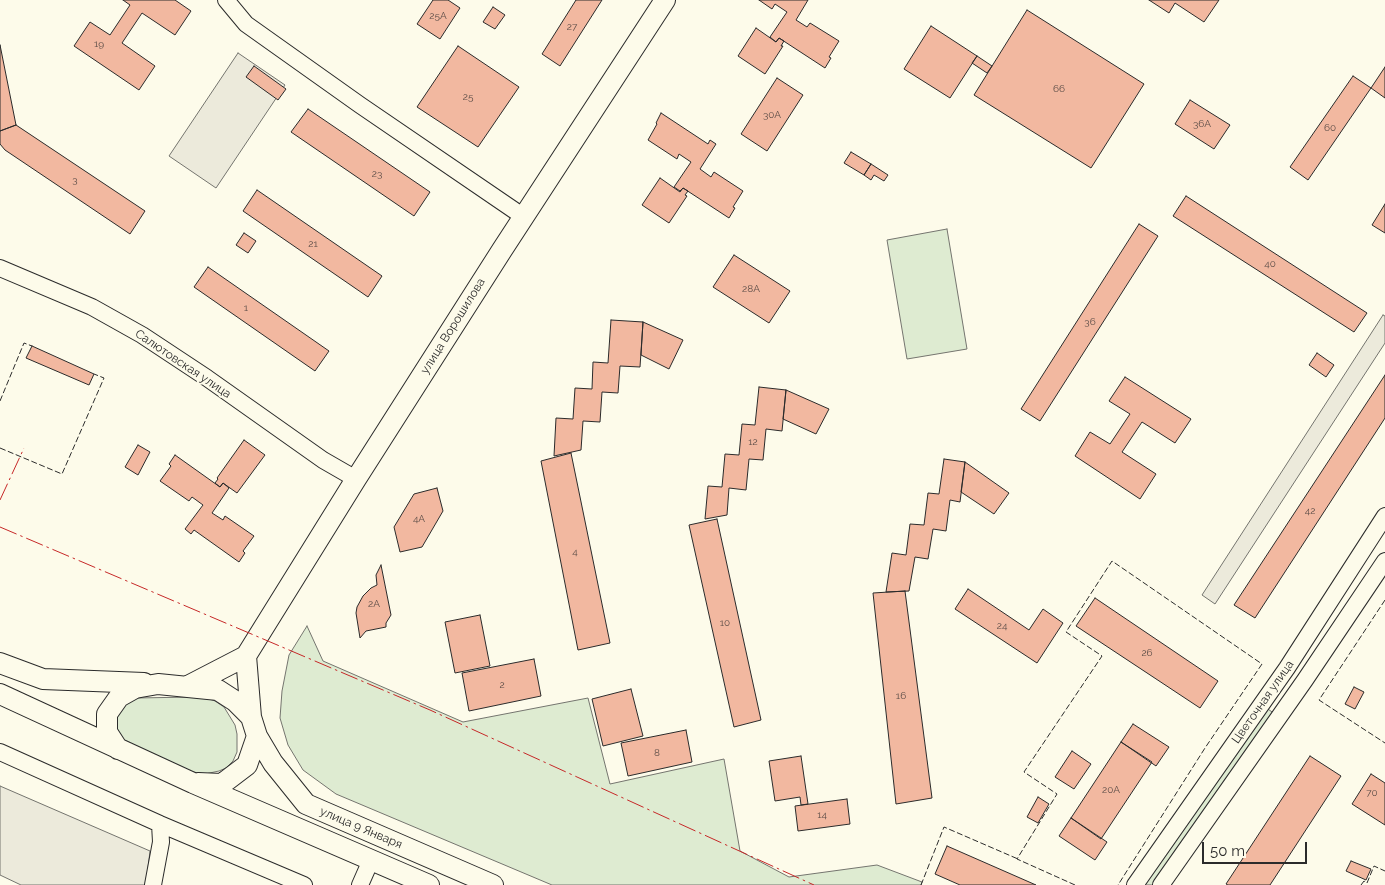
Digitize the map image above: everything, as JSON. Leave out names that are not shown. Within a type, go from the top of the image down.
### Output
[{"type":"main road","name":"улица Ворошилова","points":[[246,656],[502,250],[665,0]]},
{"type":"main road","points":[[0,694],[193,783],[222,784],[247,765],[257,736],[251,717],[246,656],[188,686]]},
{"type":"main road","points":[[0,663],[43,679],[158,684],[218,690],[235,701],[251,717]]},
{"type":"main road","points":[[118,749],[107,732],[107,714],[118,697],[135,688],[158,684]]},
{"type":"main road","name":"улица 9 Января","points":[[257,736],[273,763],[306,804],[493,885]]},
{"type":"main road","name":"улица 9 Января","points":[[193,783],[429,885]]},
{"type":"street","points":[[226,0],[246,24],[524,217]]},
{"type":"street","name":"Салютовская улица","points":[[0,268],[92,306],[142,335],[324,460],[356,479]]},
{"type":"street","name":"Цветочная улица","points":[[1135,885],[1287,668],[1385,516]]},
{"type":"street","name":"Цветочная улица","points":[[1162,885],[1305,680],[1385,561]]},
{"type":"street","points":[[1287,668],[1305,680]]},
{"type":"street","points":[[0,752],[160,824],[304,885]]},
{"type":"street","points":[[153,885],[161,842],[160,824]]},
{"type":"street","points":[[360,885],[371,860]]},
{"type":"green space","points":[[947,229],[967,349],[907,359],[887,240]]},
{"type":"green space","points":[[307,626],[323,661],[463,722],[588,698],[610,784],[724,759],[740,851],[789,877],[877,865],[922,882],[921,885],[552,885],[336,794],[303,770],[288,745],[280,718],[282,691],[289,655]]},
{"type":"green space","points":[[135,698],[207,698],[224,707],[235,725],[237,752],[233,761],[226,768],[205,774],[187,771],[128,744],[118,736],[114,715],[117,709]]},
{"type":"green space","points":[[1265,707],[1275,714],[1156,885],[1140,885]]},
{"type":"shaded area","points":[[238,53],[285,85],[216,188],[169,156]]},
{"type":"shaded area","points":[[1383,315],[1385,316],[1385,343],[1215,604],[1202,595]]},
{"type":"shaded area","points":[[0,786],[150,851],[146,885],[21,885],[0,875]]},
{"type":"building","points":[[123,0],[175,0],[191,11],[175,35],[142,13],[122,43],[155,66],[139,90],[74,46],[90,22],[110,35],[130,5]]},
{"type":"building","points":[[433,0],[448,0],[460,8],[440,39],[417,24]]},
{"type":"building","points":[[576,0],[602,0],[560,66],[542,54]]},
{"type":"building","points":[[759,0],[808,0],[796,20],[807,27],[810,23],[839,41],[829,57],[831,58],[825,68],[779,38],[776,42],[770,37],[787,12],[775,4],[772,9]]},
{"type":"building","points":[[1149,0],[1219,0],[1204,22],[1175,3],[1169,13]]},
{"type":"building","points":[[493,7],[505,15],[495,29],[483,22]]},
{"type":"building","points":[[1027,10],[1144,84],[1091,168],[974,95]]},
{"type":"building","points":[[931,26],[977,56],[950,98],[904,69]]},
{"type":"building","points":[[756,28],[776,42],[779,38],[784,41],[781,46],[783,46],[765,74],[738,56]]},
{"type":"building","points":[[0,45],[16,125],[0,131]]},
{"type":"building","points":[[458,46],[519,87],[478,147],[417,107]]},
{"type":"building","points":[[977,56],[992,66],[987,73],[972,63]]},
{"type":"building","points":[[254,66],[286,89],[278,100],[246,77]]},
{"type":"building","points":[[1385,67],[1385,98],[1371,88]]},
{"type":"building","points":[[1353,76],[1371,88],[1308,180],[1290,167]]},
{"type":"building","points":[[777,78],[803,95],[767,151],[741,134]]},
{"type":"building","points":[[1190,100],[1230,125],[1214,149],[1175,124]]},
{"type":"building","points":[[308,109],[430,192],[414,216],[291,132]]},
{"type":"building","points":[[661,113],[708,144],[710,140],[716,144],[700,169],[711,177],[714,172],[743,191],[733,207],[735,208],[729,218],[683,188],[680,191],[674,187],[691,162],[679,154],[677,159],[648,140]]},
{"type":"building","points":[[16,125],[145,211],[130,234],[5,150],[0,144],[0,131]]},
{"type":"building","points":[[851,152],[871,164],[864,175],[844,163]]},
{"type":"building","points":[[871,164],[888,175],[884,181],[874,175],[871,180],[864,175]]},
{"type":"building","points":[[660,178],[680,192],[683,188],[688,191],[685,195],[687,196],[669,223],[642,205]]},
{"type":"building","points":[[257,190],[382,276],[368,297],[243,211]]},
{"type":"building","points":[[1186,196],[1367,313],[1354,332],[1173,216]]},
{"type":"building","points":[[1385,204],[1385,233],[1372,225]]},
{"type":"building","points":[[1139,224],[1158,236],[1040,421],[1021,409]]},
{"type":"building","points":[[244,233],[256,241],[248,253],[236,245]]},
{"type":"building","points":[[734,255],[790,291],[769,323],[713,287]]},
{"type":"building","points":[[208,267],[329,351],[315,371],[194,287]]},
{"type":"building","points":[[611,320],[643,322],[640,367],[620,366],[618,393],[602,392],[600,422],[583,421],[581,450],[554,456],[556,418],[573,419],[575,388],[592,389],[593,362],[608,363]]},
{"type":"building","points":[[643,322],[683,340],[669,369],[641,355]]},
{"type":"building","points":[[32,346],[94,374],[89,385],[26,358]]},
{"type":"building","points":[[1317,353],[1334,365],[1326,377],[1309,365]]},
{"type":"building","points":[[1385,375],[1385,418],[1255,618],[1234,605]]},
{"type":"building","points":[[1125,377],[1191,419],[1175,443],[1142,422],[1122,452],[1156,474],[1140,499],[1075,456],[1090,432],[1110,444],[1130,414],[1109,401]]},
{"type":"building","points":[[759,387],[786,390],[782,431],[766,429],[763,460],[749,459],[746,490],[729,488],[727,515],[705,519],[708,486],[722,487],[725,454],[739,455],[742,424],[755,425]]},
{"type":"building","points":[[786,390],[829,409],[816,434],[783,419]]},
{"type":"building","points":[[244,440],[265,455],[237,493],[223,483],[220,487],[215,483]]},
{"type":"building","points":[[138,445],[150,452],[138,475],[125,467]]},
{"type":"building","points":[[571,453],[610,643],[578,650],[541,461]]},
{"type":"building","points":[[175,455],[220,487],[223,483],[229,488],[212,513],[223,520],[225,516],[254,536],[243,551],[245,553],[239,562],[194,530],[191,534],[185,529],[203,505],[192,497],[189,501],[160,481],[171,466],[169,464]]},
{"type":"building","points":[[944,459],[965,462],[960,502],[950,500],[946,531],[933,529],[928,559],[915,557],[909,591],[886,592],[892,553],[906,555],[910,524],[924,525],[928,493],[939,494]]},
{"type":"building","points":[[965,462],[1009,493],[994,514],[961,492]]},
{"type":"building","points":[[437,488],[443,511],[422,547],[400,552],[394,527],[414,494]]},
{"type":"building","points":[[717,519],[761,720],[734,727],[689,525]]},
{"type":"building","points":[[381,565],[391,615],[386,623],[386,627],[366,631],[360,638],[356,613],[357,607],[363,596],[377,585],[376,575]]},
{"type":"building","points":[[968,589],[1029,630],[1043,609],[1063,623],[1037,663],[955,609]]},
{"type":"building","points":[[905,591],[932,798],[896,804],[873,593]]},
{"type":"building","points":[[1095,598],[1218,681],[1200,708],[1076,626]]},
{"type":"building","points":[[480,615],[490,666],[455,673],[445,622]]},
{"type":"building","points":[[534,659],[541,696],[469,711],[462,673]]},
{"type":"building","points":[[1354,687],[1364,692],[1355,709],[1345,704]]},
{"type":"building","points":[[631,689],[643,736],[603,746],[592,699]]},
{"type":"building","points":[[1133,724],[1169,747],[1156,766],[1121,742]]},
{"type":"building","points":[[686,730],[692,762],[628,776],[621,743]]},
{"type":"building","points":[[1121,742],[1152,762],[1101,839],[1071,818]]},
{"type":"building","points":[[1072,751],[1091,764],[1074,789],[1055,777]]},
{"type":"building","points":[[801,756],[808,804],[801,805],[800,797],[775,801],[769,761]]},
{"type":"building","points":[[1310,756],[1341,776],[1270,885],[1226,884]]},
{"type":"building","points":[[1371,774],[1385,783],[1385,825],[1352,804]]},
{"type":"building","points":[[1038,797],[1049,804],[1038,823],[1027,817]]},
{"type":"building","points":[[847,799],[850,824],[798,831],[795,806]]},
{"type":"building","points":[[1071,818],[1107,842],[1095,860],[1059,836]]},
{"type":"building","points":[[947,846],[1036,885],[960,885],[935,874]]},
{"type":"building","points":[[1351,861],[1371,869],[1366,880],[1346,871]]},
{"type":"fence","points":[[0,401],[24,343],[32,346]]},
{"type":"fence","points":[[0,448],[62,474],[104,378],[94,374]]},
{"type":"fence","points":[[1075,885],[1017,859],[1057,794],[1024,772],[1102,656],[1066,632],[1112,561],[1262,664],[1205,748],[1118,885]]},
{"type":"fence","points":[[1385,600],[1319,700],[1385,743]]},
{"type":"fence","points":[[921,885],[944,827],[1018,859]]},
{"type":"fence","points":[[1361,885],[1364,881],[1367,883],[1374,866],[1385,871]]},
{"type":"power","points":[[0,500],[24,448]]},
{"type":"power","points":[[0,527],[430,710],[814,885]]}]
